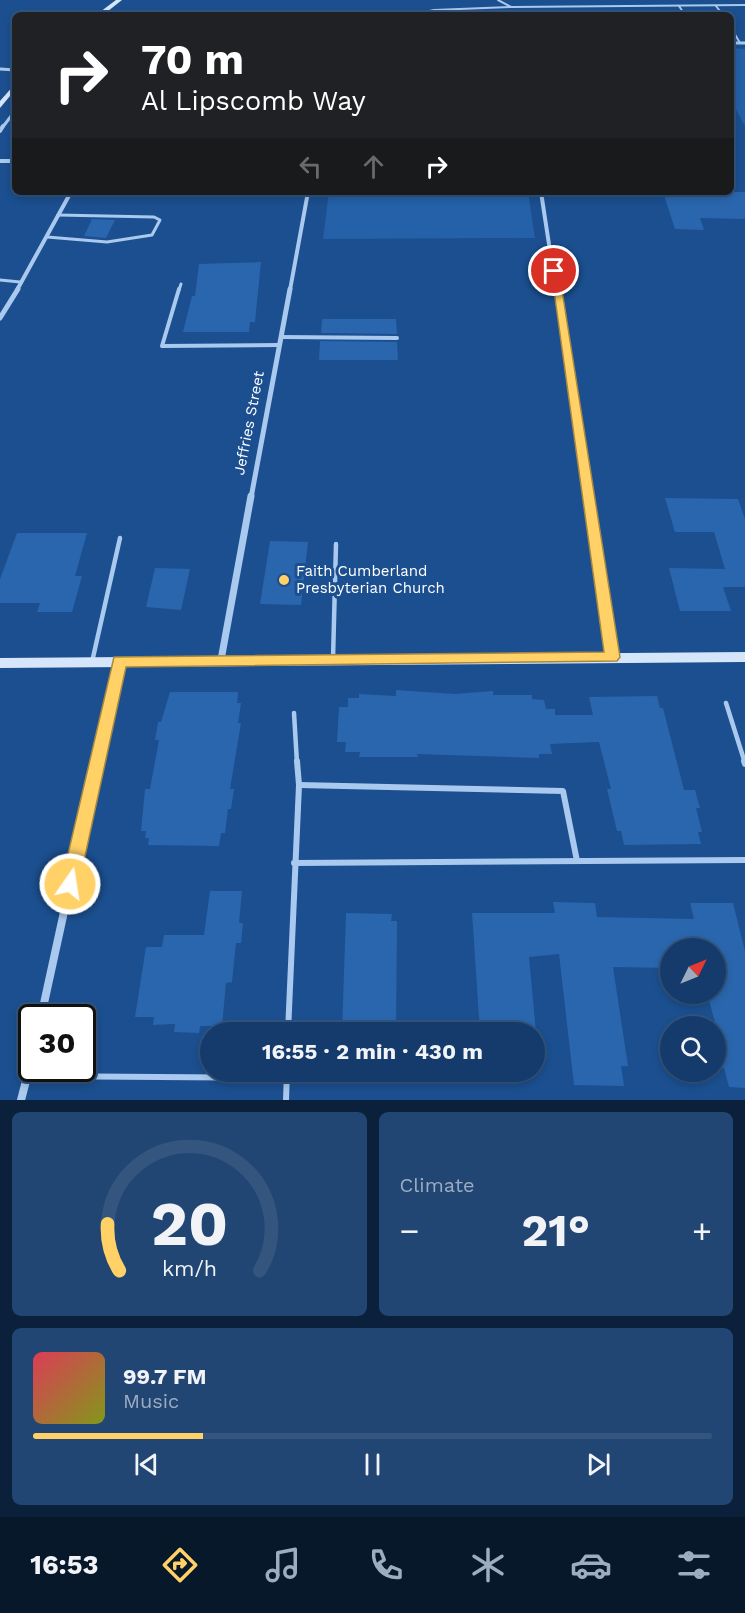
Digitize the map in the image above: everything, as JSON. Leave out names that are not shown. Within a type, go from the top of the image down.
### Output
[{"type":"street","points":[[103,12],[119,0]]},
{"type":"street","points":[[734,43],[745,43]]},
{"type":"street","points":[[0,106],[12,90]]},
{"type":"street","points":[[0,131],[12,115]]},
{"type":"street","points":[[0,318],[38,256],[68,195]]},
{"type":"street","name":"Jeffries Street","points":[[221,660],[307,195]]},
{"type":"street","points":[[541,195],[612,657]]},
{"type":"street","points":[[0,663],[745,657]]},
{"type":"street","points":[[44,1004],[119,661]]},
{"type":"street","points":[[21,1100],[26,1082]]},
{"type":"lane","points":[[498,0],[511,7]]},
{"type":"lane","points":[[603,0],[606,6]]},
{"type":"lane","points":[[426,12],[495,11],[511,7],[745,5]]},
{"type":"lane","points":[[679,6],[683,12]]},
{"type":"lane","points":[[716,6],[721,12]]},
{"type":"lane","points":[[734,33],[740,43]]},
{"type":"lane","points":[[47,237],[99,242],[139,238],[152,235],[160,220],[144,217],[58,215]]},
{"type":"lane","points":[[0,280],[20,282]]},
{"type":"lane","points":[[181,284],[162,346],[279,345]]},
{"type":"lane","points":[[280,337],[397,338]]},
{"type":"lane","points":[[92,662],[120,538]]},
{"type":"lane","points":[[333,659],[336,544]]},
{"type":"lane","points":[[726,703],[745,764]]},
{"type":"lane","points":[[288,1022],[298,785],[294,713]]},
{"type":"lane","points":[[298,785],[563,791],[577,861]]},
{"type":"lane","points":[[294,863],[745,860]]},
{"type":"lane","points":[[96,1076],[200,1075]]},
{"type":"lane","points":[[285,1100],[286,1082]]},
{"type":"shaded area","points":[[734,48],[745,49],[745,126],[734,106]]},
{"type":"shaded area","points":[[329,195],[528,195],[535,238],[323,239]]},
{"type":"building","points":[[734,192],[745,192],[745,219],[700,218],[704,230],[675,229],[664,195],[734,195]]},
{"type":"building","points":[[92,219],[115,220],[106,238],[84,236]]},
{"type":"building","points":[[261,262],[255,322],[250,322],[249,332],[183,332],[192,296],[195,296],[199,264]]},
{"type":"building","points":[[322,319],[396,319],[397,334],[321,333]]},
{"type":"building","points":[[320,341],[397,342],[398,360],[319,360]]},
{"type":"building","points":[[665,498],[738,499],[745,519],[745,587],[723,587],[731,611],[680,611],[669,568],[725,569],[714,532],[675,532]]},
{"type":"building","points":[[17,533],[87,533],[75,576],[82,576],[72,612],[37,612],[40,603],[0,603],[0,579]]},
{"type":"building","points":[[270,541],[308,542],[301,605],[260,604]]},
{"type":"building","points":[[155,568],[190,569],[181,610],[146,607]]},
{"type":"building","points":[[396,690],[455,694],[493,691],[493,695],[532,695],[532,699],[544,700],[546,709],[555,709],[555,715],[593,715],[589,697],[657,696],[660,708],[663,708],[684,790],[695,790],[700,808],[696,808],[702,832],[698,832],[701,844],[624,845],[621,831],[617,831],[607,789],[611,789],[599,742],[550,744],[552,754],[539,754],[539,758],[417,754],[418,757],[359,757],[360,752],[345,752],[346,742],[337,742],[339,707],[348,707],[348,698],[359,698],[359,694],[396,696]]},
{"type":"building","points":[[170,692],[238,692],[237,703],[241,703],[238,723],[241,723],[230,789],[234,789],[231,809],[228,809],[225,833],[221,833],[219,846],[148,845],[149,838],[145,838],[146,831],[141,831],[145,789],[150,789],[159,740],[155,740],[158,722],[161,722]]},
{"type":"building","points":[[210,891],[242,891],[239,923],[243,923],[241,943],[236,943],[232,982],[226,983],[222,1022],[200,1022],[199,1033],[174,1032],[175,1024],[153,1025],[154,1017],[135,1017],[146,947],[162,947],[164,935],[204,935]]},
{"type":"building","points":[[553,902],[595,903],[597,917],[694,919],[690,903],[733,903],[745,951],[745,1088],[729,1087],[726,1076],[726,1016],[713,1016],[710,1004],[726,1004],[726,938],[660,938],[660,968],[613,967],[628,1066],[621,1066],[624,1086],[574,1085],[559,954],[529,957],[535,1022],[479,1022],[472,913],[555,913]]},
{"type":"building","points":[[346,913],[392,914],[391,921],[397,921],[396,1022],[342,1022]]},
{"type":"place","name":"Faith Cumberland Presbyterian Church","points":[[284,580]]},
{"type":"route","points":[[70,884],[119,661],[612,657],[554,271]]}]
